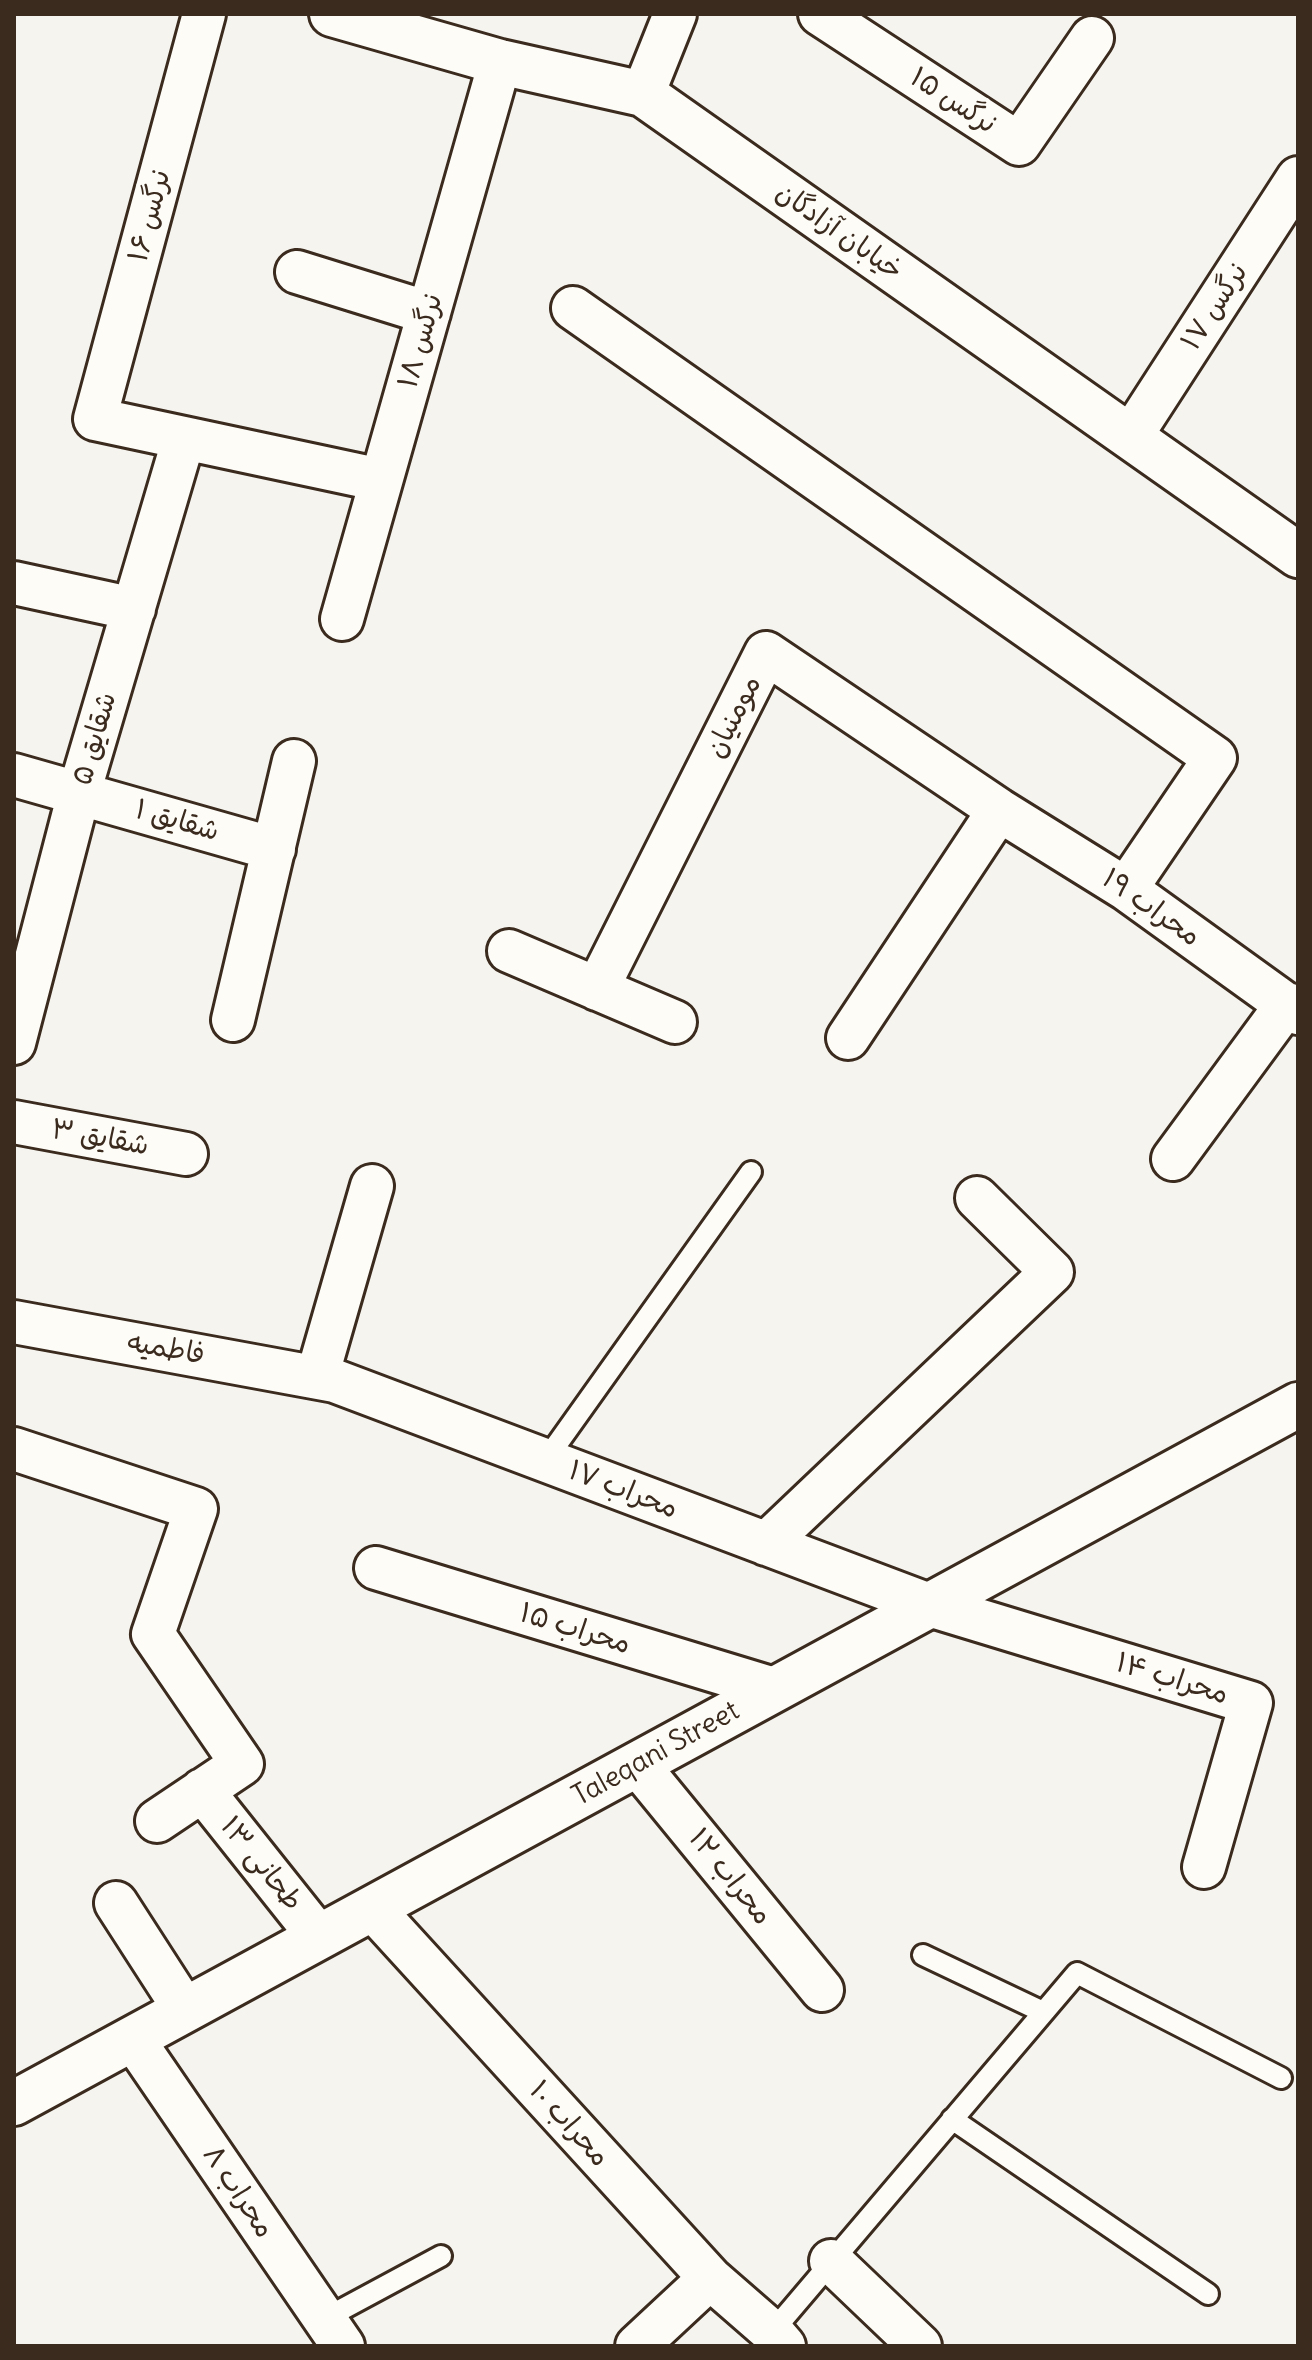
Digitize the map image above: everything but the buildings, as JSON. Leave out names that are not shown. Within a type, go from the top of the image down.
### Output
[{"type":"main road","name":"خیابان آزادگان","points":[[332,14],[500,62],[643,94],[1298,555]]},
{"type":"main road","name":"Taleqani Street","points":[[16,2099],[133,2039],[1298,1405]]},
{"type":"street","name":"نرگس ۱۶","points":[[184,438],[95,419],[204,14]]},
{"type":"street","points":[[643,94],[675,14]]},
{"type":"street","name":"نرگس ۱۵","points":[[820,14],[1019,144],[1092,38]]},
{"type":"street","name":"نرگس ۱۸","points":[[342,619],[500,62]]},
{"type":"street","name":"نرگس ۱۷","points":[[1131,436],[1298,178]]},
{"type":"street","points":[[297,272],[429,313]]},
{"type":"street","points":[[573,308],[1215,758],[1126,889]]},
{"type":"street","points":[[184,438],[381,480]]},
{"type":"street","name":"شقایق ۵","points":[[14,1043],[24,956],[79,793],[184,438]]},
{"type":"street","points":[[14,583],[134,609]]},
{"type":"street","name":"مومنیان","points":[[597,989],[766,653],[999,810]]},
{"type":"street","points":[[233,1020],[294,761]]},
{"type":"street","name":"شقایق ۱","points":[[14,775],[274,849]]},
{"type":"street","points":[[848,1038],[999,810]]},
{"type":"street","name":"محراب ۱۹","points":[[999,810],[1126,889],[1292,1009]]},
{"type":"street","points":[[509,951],[675,1022]]},
{"type":"street","points":[[1173,1159],[1292,1009]]},
{"type":"street","name":"شقایق ۳","points":[[14,1122],[186,1154]]},
{"type":"street","points":[[317,1377],[372,1186]]},
{"type":"street","points":[[766,1544],[1052,1272],[977,1198]]},
{"type":"street","name":"فاطمیه","points":[[15,1323],[317,1377]]},
{"type":"street","name":"محراب ۱۷","points":[[317,1377],[335,1381],[929,1605]]},
{"type":"street","points":[[14,1449],[196,1509],[153,1634],[242,1764],[157,1821]]},
{"type":"street","name":"محراب ۱۵","points":[[376,1568],[774,1689]]},
{"type":"street","name":"محراب ۱۴","points":[[929,1605],[1251,1703],[1204,1867]]},
{"type":"street","name":"محراب ۱۲","points":[[637,1764],[822,1990]]},
{"type":"street","name":"طحانی ۱۳","points":[[202,1790],[319,1937]]},
{"type":"street","points":[[116,1903],[185,2010]]},
{"type":"street","name":"۱۰ محراب","points":[[373,1909],[710,2278],[778,2339]]},
{"type":"street","name":"محراب ۸","points":[[133,2039],[334,2333]]},
{"type":"street","points":[[831,2261],[920,2346]]},
{"type":"street","points":[[637,2346],[710,2278]]},
{"type":"lane","points":[[545,1461],[751,1172]]},
{"type":"lane","points":[[923,1955],[1043,2012]]},
{"type":"lane","points":[[778,2339],[831,2261],[1077,1973],[1281,2078]]},
{"type":"lane","points":[[952,2119],[1208,2294]]},
{"type":"lane","points":[[334,2333],[441,2256]]}]
